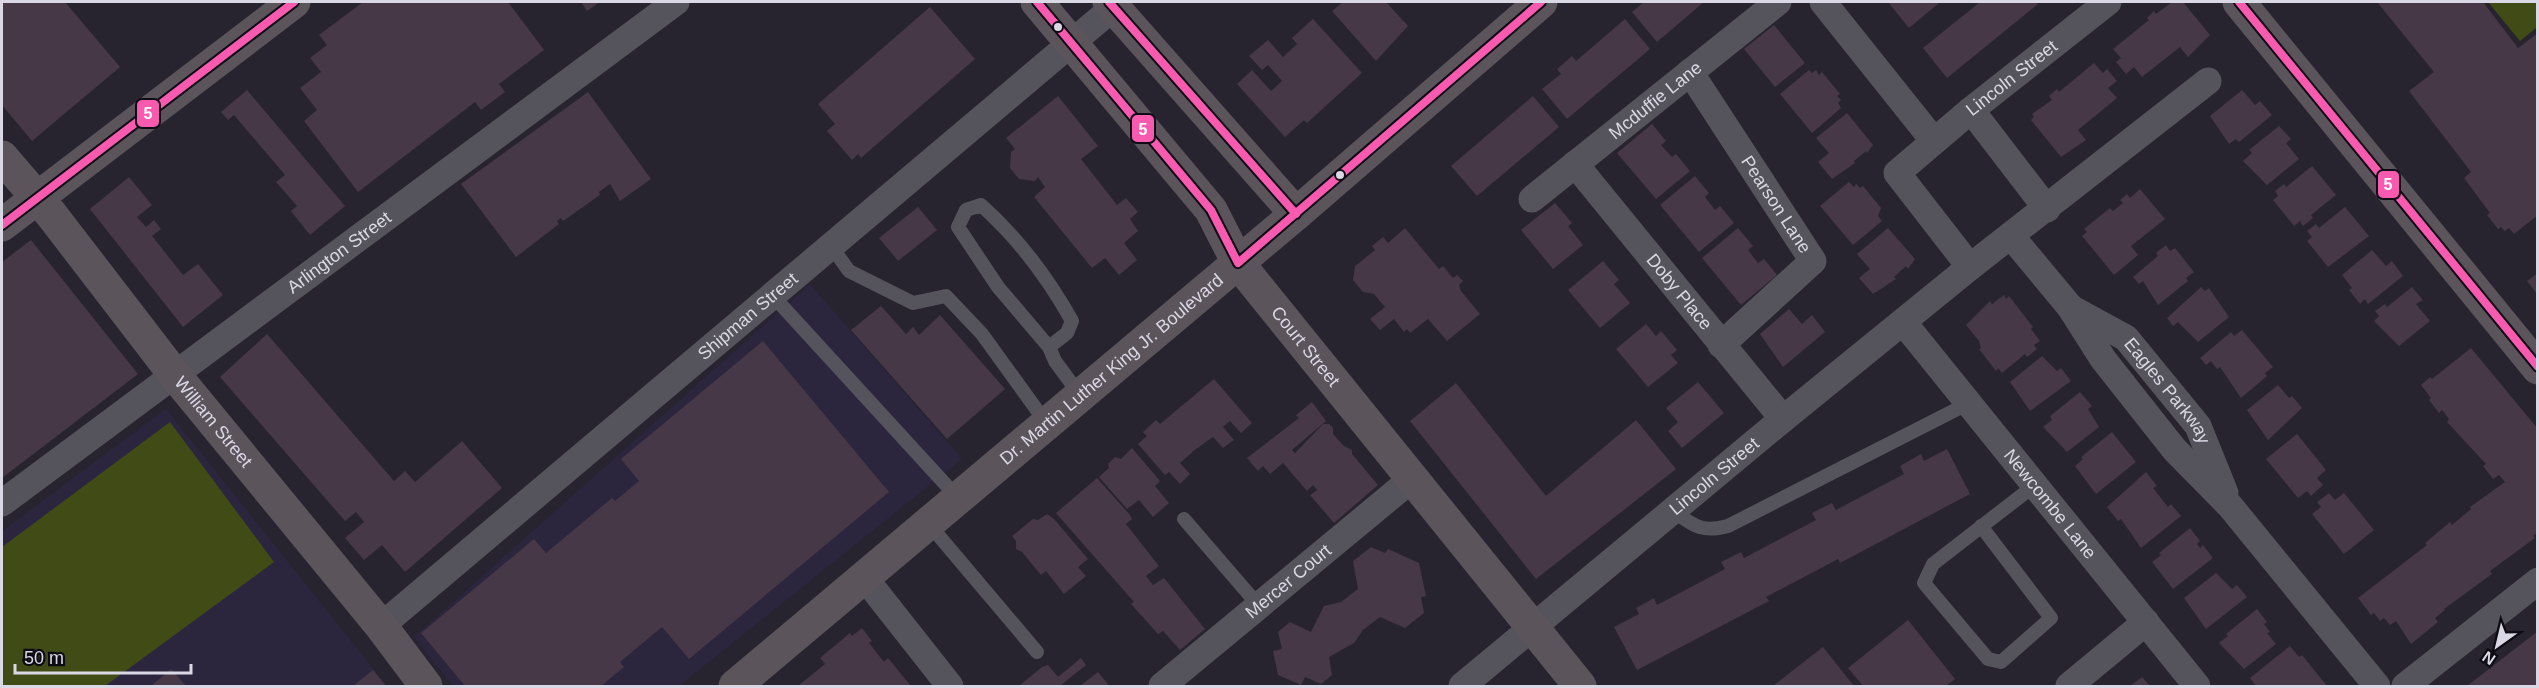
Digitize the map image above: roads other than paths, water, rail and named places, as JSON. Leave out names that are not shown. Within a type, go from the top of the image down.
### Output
[{"type":"street","points":[[2,225],[294,2]]},
{"type":"street","name":"Arlington Street","points":[[2,503],[676,2]]},
{"type":"street","name":"Court Street","points":[[1037,2],[1211,210],[1238,263],[1581,687]]},
{"type":"street","name":"Dr. Martin Luther King Jr. Boulevard","points":[[735,687],[1296,214],[1541,2]]},
{"type":"street","name":"Mcduffie Lane","points":[[1532,199],[1778,2]]},
{"type":"street","points":[[1823,2],[1934,141]]},
{"type":"street","name":"Lincoln Street","points":[[1970,267],[1897,173],[1971,110],[2108,2]]},
{"type":"street","points":[[2239,2],[2538,368]]},
{"type":"street","points":[[1112,4],[1296,214]]},
{"type":"street","name":"Shipman Street","points":[[381,626],[773,296],[1071,42],[1112,4]]},
{"type":"street","name":"Pearson Lane","points":[[1690,72],[1813,261],[1721,345]]},
{"type":"street","name":"Lincoln Street","points":[[1462,687],[1783,419],[1970,267],[2208,81]]},
{"type":"street","points":[[1971,110],[2047,209]]},
{"type":"street","name":"William Street","points":[[2,157],[51,214],[174,374],[381,626],[426,687]]},
{"type":"street","name":"Doby Place","points":[[1575,164],[1783,419]]},
{"type":"street","name":"Eagles Parkway","points":[[2011,236],[2070,307],[2126,338],[2198,426],[2230,506],[2378,687]]},
{"type":"street","name":"Newcombe Lane","points":[[1903,322],[2197,687]]},
{"type":"street","name":"Mercer Court","points":[[1162,687],[1413,478]]},
{"type":"street","points":[[864,577],[950,687]]},
{"type":"street","points":[[2405,687],[2538,581]]},
{"type":"street","points":[[2069,687],[2146,622]]},
{"type":"lane","points":[[1049,347],[1067,333],[1072,321],[1057,294],[1007,228],[981,205],[966,210],[958,227],[974,255],[1049,347],[1055,361],[1080,395]]},
{"type":"lane","points":[[831,246],[849,271],[913,303],[946,296],[982,334],[1047,424]]},
{"type":"lane","points":[[773,296],[958,498]]},
{"type":"lane","points":[[1673,511],[1697,528],[1712,531],[1728,526],[1969,403]]},
{"type":"lane","points":[[1981,526],[2051,618],[2001,662],[1988,659],[1924,584],[1933,564],[1981,526],[2035,485]]},
{"type":"lane","points":[[1184,519],[1259,606]]},
{"type":"lane","points":[[928,523],[1037,652]]}]
